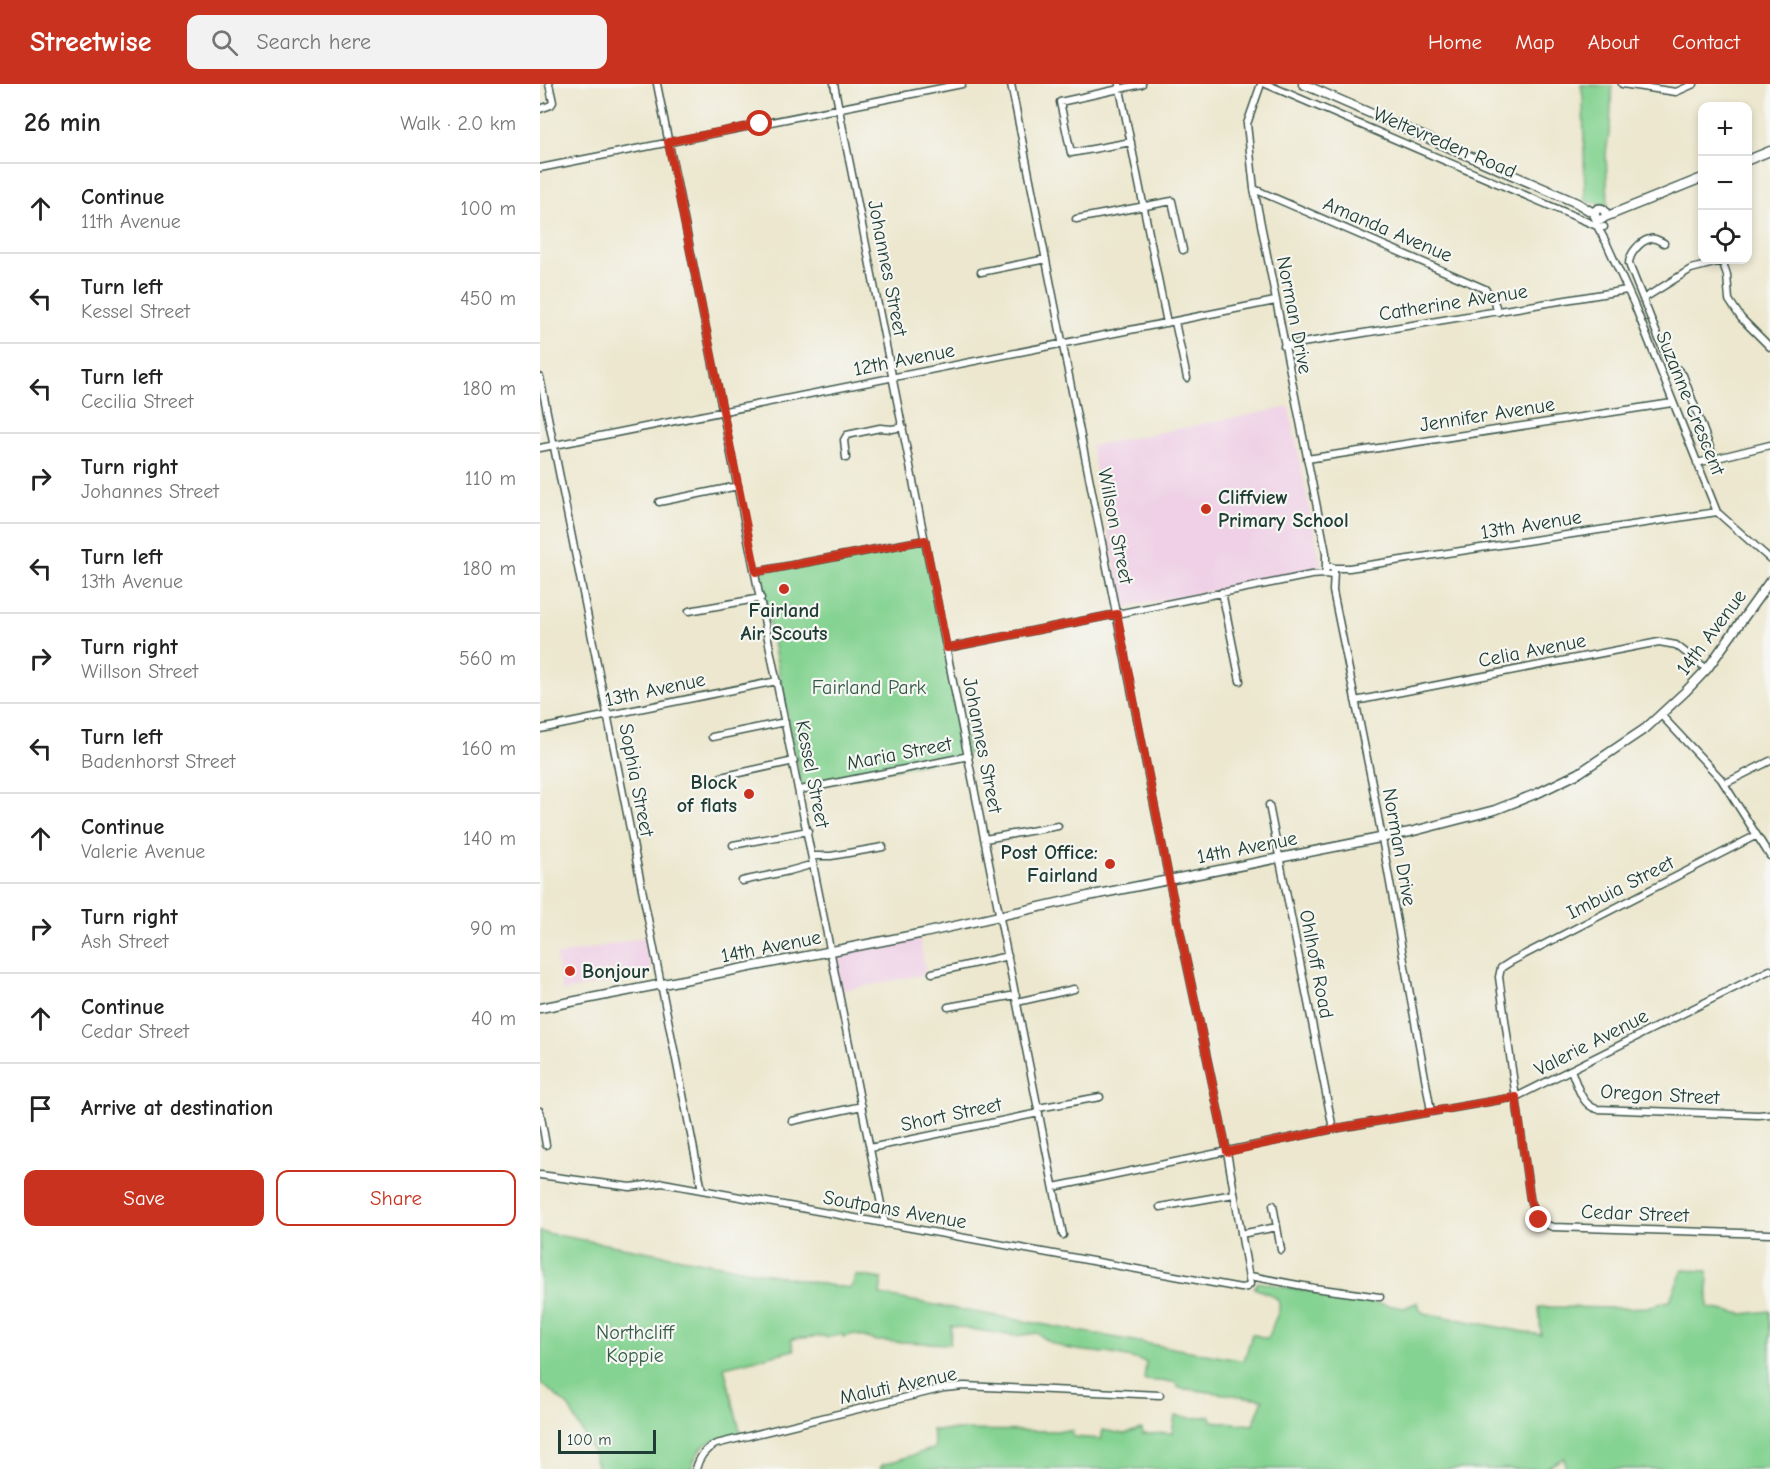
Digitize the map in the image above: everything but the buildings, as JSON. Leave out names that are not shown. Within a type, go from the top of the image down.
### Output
[{"type":"main road","name":"Weltevreden Road","points":[[1303,84],[1577,204],[1600,218]]},
{"type":"main road","points":[[1752,158],[1770,151]]},
{"type":"main road","points":[[1600,218],[1698,180]]},
{"type":"main road","name":"14th Avenue","points":[[540,1008],[831,952],[1169,879],[1382,837],[1471,817],[1538,794],[1595,764],[1661,715],[1707,669],[1770,581]]},
{"type":"street","points":[[540,109],[553,102],[549,84]]},
{"type":"street","name":"Kessel Street","points":[[657,84],[885,1224]]},
{"type":"street","name":"Johannes Street","points":[[834,84],[1063,1235]]},
{"type":"street","points":[[540,168],[962,84]]},
{"type":"street","name":"Willson Street","points":[[1011,84],[1169,879],[1227,1152],[1250,1276]]},
{"type":"street","points":[[1131,142],[1073,153],[1069,151],[1061,101],[1142,84]]},
{"type":"street","name":"Norman Drive","points":[[1264,84],[1246,128],[1254,189],[1382,837],[1431,1111]]},
{"type":"street","name":"Weltevreden Road","points":[[1264,84],[1577,217],[1600,218]]},
{"type":"street","points":[[1622,84],[1679,92],[1695,84]]},
{"type":"street","points":[[1119,87],[1167,323]]},
{"type":"street","name":"Amanda Avenue","points":[[1254,189],[1485,289],[1492,296],[1498,312]]},
{"type":"street","points":[[1076,219],[1172,202],[1183,250]]},
{"type":"street","name":"Suzanne Crescent","points":[[1600,218],[1606,242],[1717,512],[1770,559]]},
{"type":"street","points":[[1664,243],[1653,238],[1648,239],[1635,250],[1629,258],[1629,264],[1667,359],[1683,375],[1713,458]]},
{"type":"street","points":[[981,273],[1046,259]]},
{"type":"street","points":[[1643,299],[1691,269],[1708,264]]},
{"type":"street","points":[[1723,264],[1732,308],[1770,347]]},
{"type":"street","name":"Catherine Avenue","points":[[1284,346],[1627,290]]},
{"type":"street","name":"12th Avenue","points":[[540,448],[1275,301]]},
{"type":"street","points":[[1175,322],[1187,378]]},
{"type":"street","points":[[1659,370],[1672,366]]},
{"type":"street","name":"Sophia Street","points":[[540,377],[702,1190]]},
{"type":"street","name":"Jennifer Avenue","points":[[1307,459],[1672,403]]},
{"type":"street","points":[[846,458],[844,440],[847,435],[882,428],[903,427]]},
{"type":"street","points":[[1697,463],[1770,445]]},
{"type":"street","points":[[659,502],[738,486]]},
{"type":"street","name":"13th Avenue","points":[[947,648],[1311,574],[1717,512]]},
{"type":"street","points":[[756,572],[925,540]]},
{"type":"street","points":[[1222,592],[1240,681]]},
{"type":"street","points":[[689,611],[761,598]]},
{"type":"street","name":"Celia Avenue","points":[[1355,701],[1659,642],[1676,645],[1707,669]]},
{"type":"street","name":"13th Avenue","points":[[540,729],[777,681]]},
{"type":"street","points":[[1661,715],[1724,784],[1755,836],[1770,856]]},
{"type":"street","points":[[712,737],[785,722]]},
{"type":"street","name":"Maria Street","points":[[800,790],[969,756]]},
{"type":"street","points":[[721,777],[794,761]]},
{"type":"street","points":[[1724,784],[1770,761]]},
{"type":"street","name":"Ohlhoff Road","points":[[1269,805],[1333,1129]]},
{"type":"street","points":[[985,839],[1058,826]]},
{"type":"street","points":[[733,845],[808,831]]},
{"type":"street","name":"Imbuia Street","points":[[1500,969],[1755,836]]},
{"type":"street","points":[[813,856],[831,856],[883,847]]},
{"type":"street","points":[[742,881],[789,872],[814,864]]},
{"type":"street","points":[[932,973],[1008,956]]},
{"type":"street","name":"Cedar Street","points":[[1500,969],[1499,977],[1528,1184],[1534,1213],[1539,1220],[1553,1227],[1770,1234]]},
{"type":"street","name":"Valerie Avenue","points":[[1054,1187],[1333,1129],[1516,1097],[1770,970]]},
{"type":"street","points":[[948,1007],[1074,989]]},
{"type":"street","name":"Oregon Street","points":[[1571,1070],[1585,1102],[1591,1108],[1770,1114]]},
{"type":"street","name":"Short Street","points":[[870,1148],[1100,1097]]},
{"type":"street","points":[[792,1122],[862,1106]]},
{"type":"street","points":[[540,1111],[546,1145]]},
{"type":"street","name":"Soutpans Avenue","points":[[540,1175],[630,1187],[660,1183],[1243,1288],[1250,1284],[1250,1276]]},
{"type":"street","points":[[1160,1207],[1234,1194]]},
{"type":"street","points":[[1273,1205],[1281,1250]]},
{"type":"street","points":[[1241,1234],[1277,1227]]},
{"type":"street","points":[[1250,1276],[1380,1297]]},
{"type":"street","name":"Maluti Avenue","points":[[696,1469],[704,1452],[716,1444],[944,1388],[964,1386],[1160,1395]]},
{"type":"shaded area","name":"Cliffview Primary School","points":[[1289,407],[1322,571],[1123,607],[1091,446]]},
{"type":"shaded area","points":[[919,935],[926,974],[840,991],[833,953]]},
{"type":"shaded area","points":[[645,937],[652,972],[562,992],[556,956]]},
{"type":"green space","points":[[1581,85],[1612,86],[1606,153],[1608,205],[1585,201]]},
{"type":"green space","name":"Fairland Park","points":[[926,542],[969,754],[802,788],[759,572]]},
{"type":"green space","name":"Northcliff Koppie","points":[[540,1232],[834,1286],[851,1288],[856,1275],[882,1279],[880,1295],[1244,1361],[1252,1334],[1268,1338],[1278,1312],[1279,1306],[1276,1298],[1254,1288],[1258,1282],[1404,1308],[1418,1302],[1420,1310],[1424,1313],[1541,1335],[1539,1307],[1647,1307],[1669,1301],[1683,1270],[1708,1271],[1708,1308],[1743,1314],[1770,1311],[1770,1469],[1566,1469],[1564,1458],[1544,1469],[880,1469],[882,1465],[935,1448],[932,1430],[1073,1431],[1072,1435],[1075,1437],[1101,1439],[1103,1430],[1124,1434],[1141,1429],[1142,1434],[1172,1433],[1175,1416],[1193,1418],[1211,1416],[1212,1421],[1253,1425],[1263,1399],[1179,1388],[1175,1382],[1144,1380],[1146,1362],[1114,1354],[1060,1346],[1037,1333],[1015,1336],[951,1326],[950,1344],[877,1341],[854,1334],[843,1337],[842,1334],[826,1338],[825,1336],[791,1339],[794,1350],[724,1367],[741,1435],[715,1440],[703,1446],[691,1469],[598,1469],[593,1452],[568,1406],[540,1382]]},
{"type":"place","name":"Cliffview Primary School","points":[[1206,509]]},
{"type":"place","name":"Fairland Air Scouts","points":[[784,589]]},
{"type":"place","name":"Block of flats","points":[[749,794]]},
{"type":"place","name":"Post Office: Fairland","points":[[1110,864]]},
{"type":"place","name":"Bonjour","points":[[570,971]]},
{"type":"route","points":[[760,124],[668,142],[756,572],[925,540],[947,648],[1117,614],[1169,879],[1227,1152],[1333,1129],[1516,1097],[1530,1198],[1534,1213],[1539,1220]]}]
